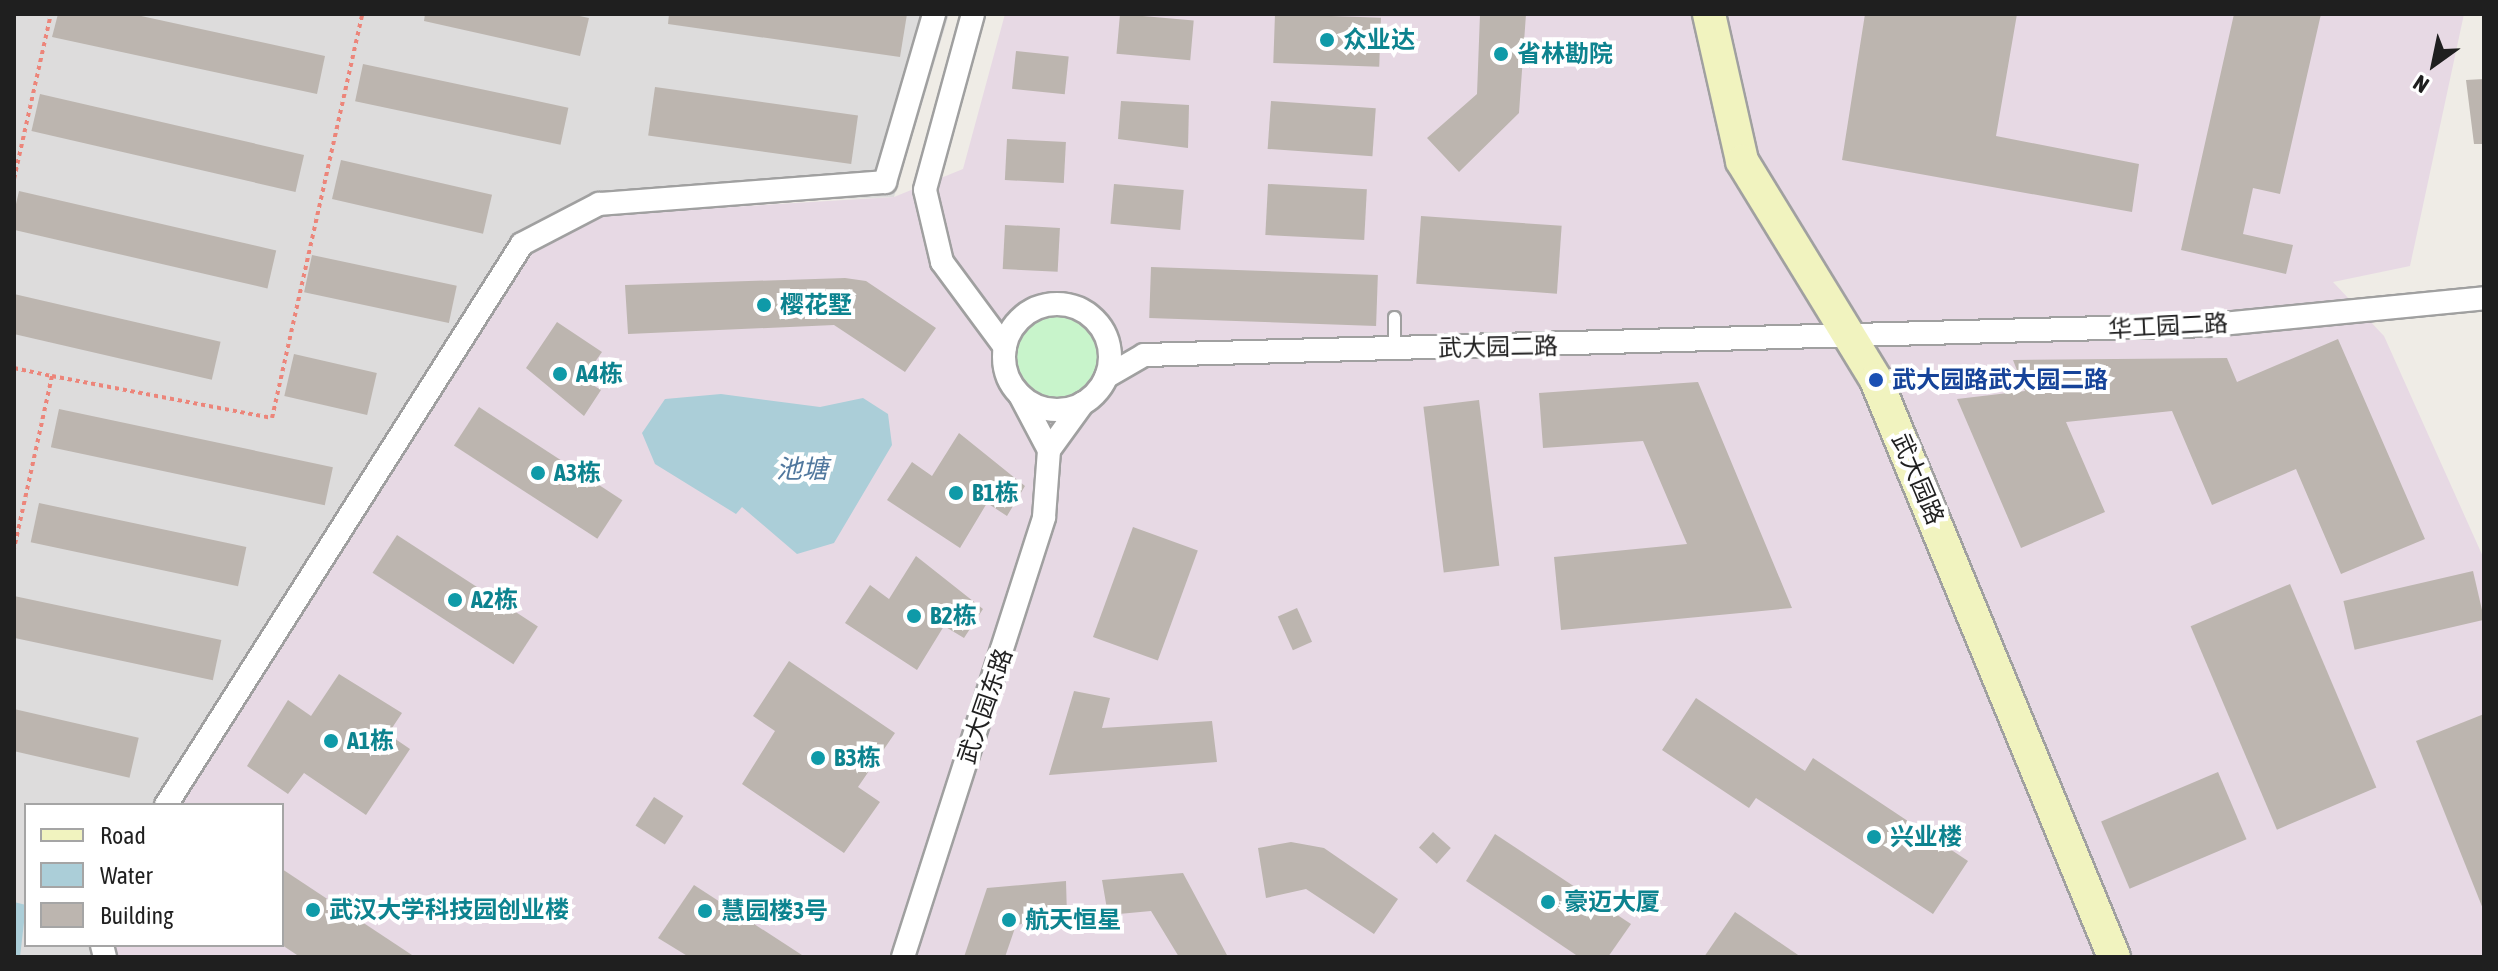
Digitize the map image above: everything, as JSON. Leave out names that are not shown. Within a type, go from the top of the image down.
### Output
[{"type":"street","points":[[167,803],[522,244],[599,204],[885,182],[934,14]]},
{"type":"street","points":[[973,14],[925,190],[942,262],[983,312],[1005,347],[1020,394],[1049,450],[1106,377],[1144,355],[1072,306],[983,312]]},
{"type":"street","name":"武大园路","points":[[1709,14],[1742,161],[1762,204],[1852,339],[1924,492],[2114,957]]},
{"type":"street","name":"华工园二路","points":[[1852,339],[2211,325],[2484,298]]},
{"type":"street","points":[[1005,347],[1022,317],[1037,307]]},
{"type":"street","points":[[1101,326],[1111,360],[1106,377]]},
{"type":"street","name":"武大园二路","points":[[1144,355],[1852,339]]},
{"type":"street","points":[[1020,394],[1050,409],[1083,403]]},
{"type":"street","name":"武大园东路","points":[[903,957],[1040,531],[1049,450]]},
{"type":"lane","points":[[1394,317],[1394,349]]},
{"type":"path","points":[[14,179],[51,14]]},
{"type":"path","points":[[14,368],[272,418],[362,14]]},
{"type":"path","points":[[14,549],[52,376]]},
{"type":"shaded area","points":[[14,14],[949,14],[894,197],[713,204],[175,803],[24,803],[24,947],[109,947],[113,957],[14,957]]},
{"type":"shaded area","points":[[1005,14],[2464,14],[2410,266],[2333,282],[2384,336],[2484,559],[2484,957],[113,957],[109,947],[284,947],[284,803],[171,803],[522,244],[601,215],[894,197],[963,169]]},
{"type":"green space","points":[[1057,312],[1074,315],[1088,325],[1098,339],[1101,356],[1098,373],[1088,387],[1074,397],[1057,400],[1040,397],[1026,387],[1016,373],[1013,356],[1016,339],[1026,325],[1040,315]]},
{"type":"water","name":"池塘","points":[[721,394],[820,407],[863,398],[888,414],[892,445],[834,543],[797,554],[742,507],[736,514],[655,464],[642,433],[665,399]]},
{"type":"water","points":[[14,902],[24,904],[24,922],[20,957],[14,957]]},
{"type":"building","points":[[58,14],[132,14],[325,56],[317,94],[52,37]]},
{"type":"building","points":[[425,14],[570,14],[589,18],[580,56],[424,21]]},
{"type":"building","points":[[669,14],[907,14],[900,57],[668,24]]},
{"type":"building","points":[[1120,14],[1194,20],[1190,60],[1117,54]]},
{"type":"building","name":"众业达","points":[[1275,14],[1381,18],[1379,67],[1273,63]]},
{"type":"building","name":"省林勘院","points":[[1480,14],[1526,14],[1519,113],[1459,172],[1427,138],[1477,94]]},
{"type":"building","points":[[1865,14],[2017,14],[1996,136],[2139,164],[2132,212],[1842,160]]},
{"type":"building","points":[[2234,14],[2321,14],[2280,194],[2253,188],[2243,234],[2293,245],[2286,274],[2181,250]]},
{"type":"building","points":[[1016,51],[1069,57],[1065,94],[1012,89]]},
{"type":"building","points":[[363,64],[568,108],[561,145],[355,101]]},
{"type":"building","points":[[2484,79],[2484,144],[2474,144],[2466,80]]},
{"type":"building","points":[[655,87],[858,116],[851,164],[648,136]]},
{"type":"building","points":[[40,94],[304,155],[296,192],[31,131]]},
{"type":"building","points":[[1121,101],[1189,105],[1188,148],[1118,139]]},
{"type":"building","points":[[1271,101],[1376,108],[1372,156],[1268,149]]},
{"type":"building","points":[[1007,139],[1066,142],[1064,183],[1005,180]]},
{"type":"building","points":[[341,160],[492,195],[483,234],[332,199]]},
{"type":"building","points":[[1114,184],[1184,190],[1180,230],[1111,224]]},
{"type":"building","points":[[1268,184],[1367,189],[1364,240],[1265,235]]},
{"type":"building","points":[[19,191],[276,250],[267,288],[14,230]]},
{"type":"building","points":[[1421,216],[1562,226],[1557,294],[1416,284]]},
{"type":"building","points":[[1005,225],[1060,228],[1058,272],[1003,269]]},
{"type":"building","points":[[312,255],[457,286],[449,323],[304,292]]},
{"type":"building","points":[[1151,267],[1378,275],[1376,326],[1149,318]]},
{"type":"building","name":"樱花墅","points":[[845,278],[866,281],[936,328],[905,372],[834,325],[628,334],[625,285]]},
{"type":"building","points":[[14,294],[221,342],[212,380],[14,334]]},
{"type":"building","name":"A4栋","points":[[557,322],[602,352],[583,379],[601,390],[584,416],[526,368]]},
{"type":"building","points":[[2338,339],[2425,539],[2341,574],[2296,469],[2212,505],[2172,411],[2066,422],[2105,512],[2021,548],[1957,399],[2025,391],[2013,360],[2227,358],[2237,382]]},
{"type":"building","points":[[294,354],[377,373],[367,415],[284,396]]},
{"type":"building","points":[[1698,382],[1792,608],[1561,630],[1554,557],[1687,544],[1643,441],[1543,448],[1539,393]]},
{"type":"building","points":[[1479,400],[1499,566],[1444,573],[1423,407]]},
{"type":"building","name":"A3栋","points":[[479,407],[622,500],[597,539],[454,446]]},
{"type":"building","points":[[59,409],[333,467],[325,505],[51,447]]},
{"type":"building","name":"B1栋","points":[[959,433],[1025,486],[1007,516],[987,503],[960,548],[887,500],[912,462],[932,476]]},
{"type":"building","points":[[39,503],[246,547],[238,586],[31,542]]},
{"type":"building","points":[[1133,527],[1198,551],[1158,661],[1093,637]]},
{"type":"building","name":"A2栋","points":[[397,535],[538,626],[513,664],[372,573]]},
{"type":"building","name":"B2栋","points":[[916,556],[983,609],[964,638],[944,626],[917,670],[845,623],[870,585],[889,599]]},
{"type":"building","points":[[2473,571],[2484,620],[2355,650],[2343,601]]},
{"type":"building","points":[[2290,584],[2376,787],[2277,830],[2191,626]]},
{"type":"building","points":[[14,596],[221,640],[213,680],[14,638]]},
{"type":"building","points":[[1297,608],[1312,642],[1293,650],[1278,617]]},
{"type":"building","name":"B3栋","points":[[789,661],[895,733],[858,787],[880,802],[844,853],[742,784],[775,731],[753,716]]},
{"type":"building","name":"A1栋","points":[[339,674],[402,713],[388,734],[410,749],[366,815],[304,773],[288,794],[247,766],[288,700],[311,716]]},
{"type":"building","points":[[1074,691],[1110,698],[1102,728],[1212,721],[1217,762],[1049,775]]},
{"type":"building","name":"兴业楼","points":[[1696,698],[1805,771],[1813,758],[1968,861],[1933,914],[1756,798],[1749,808],[1662,750]]},
{"type":"building","points":[[14,709],[139,738],[129,778],[14,751]]},
{"type":"building","points":[[2484,714],[2484,909],[2483,909],[2416,741]]},
{"type":"building","points":[[2218,772],[2247,839],[2130,889],[2101,822]]},
{"type":"building","points":[[654,797],[683,816],[665,845],[635,826]]},
{"type":"building","points":[[1433,832],[1451,848],[1437,864],[1419,848]]},
{"type":"building","name":"豪迈大厦","points":[[1495,834],[1631,924],[1608,957],[1579,957],[1466,881]]},
{"type":"building","points":[[1291,842],[1324,848],[1398,899],[1374,934],[1306,889],[1266,898],[1258,848]]},
{"type":"building","name":"武汉大学科技园创业楼","points":[[284,870],[415,957],[300,957],[284,946]]},
{"type":"building","points":[[1183,873],[1228,957],[1179,957],[1151,911],[1108,915],[1102,880]]},
{"type":"building","name":"航天恒星","points":[[1066,881],[1067,916],[1016,925],[1005,957],[964,957],[987,888]]},
{"type":"building","name":"慧园楼3号","points":[[694,885],[805,957],[689,957],[658,938]]},
{"type":"building","points":[[1735,912],[1801,957],[1704,957]]},
{"type":"place","name":"众业达","points":[[1327,40]]},
{"type":"place","name":"省林勘院","points":[[1501,54]]},
{"type":"place","name":"樱花墅","points":[[764,305]]},
{"type":"place","name":"A4栋","points":[[560,374]]},
{"type":"place","name":"武大园路武大园二路","points":[[1876,380]]},
{"type":"place","name":"A3栋","points":[[538,473]]},
{"type":"place","name":"B1栋","points":[[956,493]]},
{"type":"place","name":"A2栋","points":[[455,600]]},
{"type":"place","name":"B2栋","points":[[914,616]]},
{"type":"place","name":"A1栋","points":[[331,741]]},
{"type":"place","name":"B3栋","points":[[818,758]]},
{"type":"place","name":"兴业楼","points":[[1874,837]]},
{"type":"place","name":"豪迈大厦","points":[[1548,902]]},
{"type":"place","name":"武汉大学科技园创业楼","points":[[313,910]]},
{"type":"place","name":"慧园楼3号","points":[[705,911]]},
{"type":"place","name":"航天恒星","points":[[1009,920]]}]
